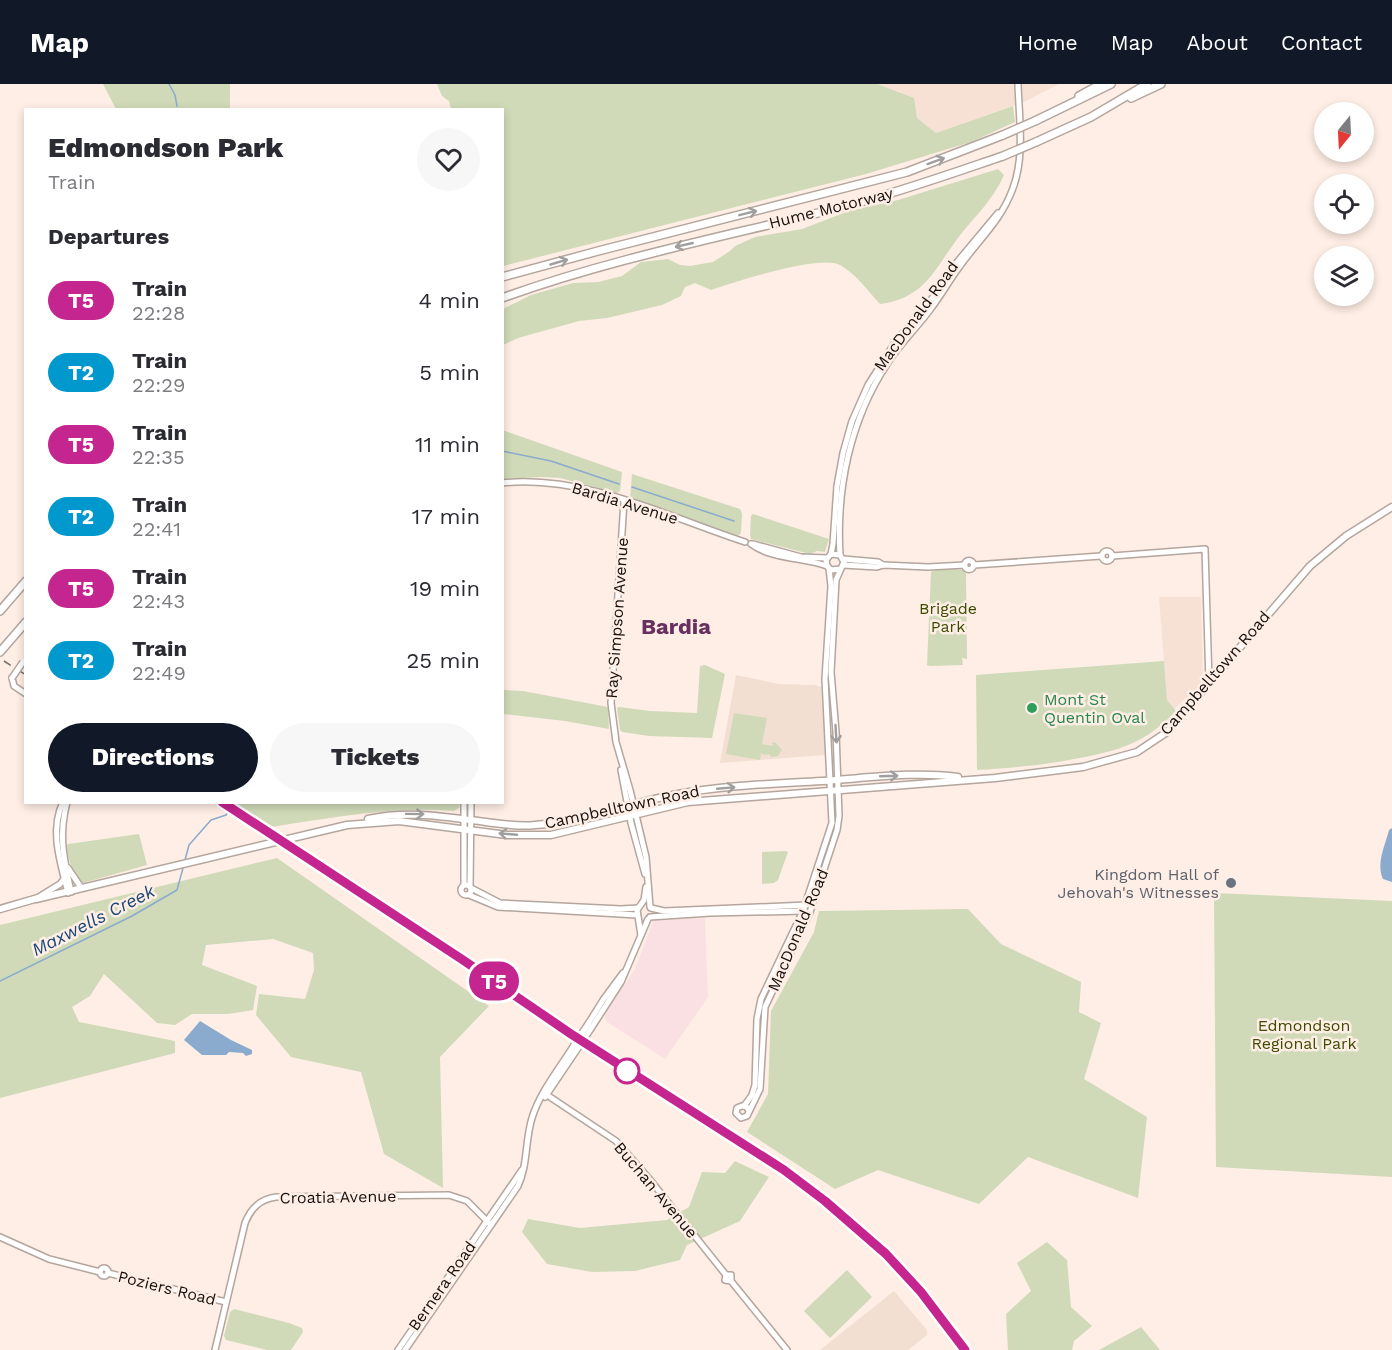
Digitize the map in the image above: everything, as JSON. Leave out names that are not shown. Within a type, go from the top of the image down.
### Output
[{"type":"highway","points":[[1055,112],[1076,97],[1101,84]]},
{"type":"highway","name":"Hume Motorway","points":[[504,276],[907,171],[1003,135],[1111,84]]},
{"type":"highway","name":"Hume Motorway","points":[[504,296],[649,253],[844,207],[917,186],[1003,156],[1035,142],[1091,117],[1147,84]]},
{"type":"highway","points":[[1091,117],[1161,84]]},
{"type":"highway","points":[[0,611],[24,583]]},
{"type":"highway","points":[[2,649],[24,624]]},
{"type":"main road","name":"Campbelltown Road","points":[[347,825],[399,821],[522,836],[551,835],[688,802],[995,778],[1083,767],[1131,754],[1167,732],[1310,566],[1353,531],[1392,507]]},
{"type":"main road","name":"Campbelltown Road","points":[[0,909],[160,868],[383,816],[403,814],[534,826],[563,822],[704,790],[916,775],[942,775],[971,779]]},
{"type":"main road","name":"Campbelltown Road","points":[[69,891],[116,876],[160,868]]},
{"type":"street","name":"MacDonald Road","points":[[834,780],[831,672],[837,580],[842,562],[841,514],[846,464],[868,397],[894,353],[932,308],[961,265],[1006,207],[1017,176],[1020,154],[1018,84]]},
{"type":"street","name":"MacDonald Road","points":[[746,1108],[757,1097],[761,1084],[765,1007],[807,908],[831,830],[835,790],[825,679],[831,586],[828,567],[843,453],[852,421],[867,385],[896,341],[1009,198]]},
{"type":"street","name":"Bardia Avenue","points":[[504,483],[560,483],[582,488],[745,542]]},
{"type":"street","name":"Ray Simpson Avenue","points":[[624,501],[611,692],[612,721],[632,816]]},
{"type":"street","points":[[842,562],[834,571],[818,563],[786,558],[757,549],[751,544],[801,556],[829,556],[842,562],[878,562],[884,565],[928,567],[964,565],[969,560],[974,565],[1101,556],[1107,550],[1112,556],[1205,549],[1209,683]]},
{"type":"street","points":[[24,661],[12,678],[14,686],[24,693]]},
{"type":"street","points":[[64,804],[59,810],[56,831],[64,879],[69,891]]},
{"type":"street","points":[[65,804],[61,833],[69,891]]},
{"type":"street","points":[[464,804],[464,819],[468,830],[468,889]]},
{"type":"street","points":[[468,830],[472,820],[471,804]]},
{"type":"street","points":[[540,1102],[547,1095],[590,1025],[621,982],[652,913],[646,857],[632,816]]},
{"type":"street","points":[[632,816],[645,874]]},
{"type":"street","points":[[641,935],[639,911],[645,890],[643,860],[646,857]]},
{"type":"street","points":[[66,864],[80,886]]},
{"type":"street","points":[[36,899],[64,879]]},
{"type":"street","points":[[468,889],[498,907],[639,911],[650,907],[658,910],[807,908]]},
{"type":"street","points":[[468,889],[500,903],[621,909],[639,911],[649,918],[807,908]]},
{"type":"street","points":[[539,905],[540,908],[561,910]]},
{"type":"street","points":[[710,909],[739,913]]},
{"type":"street","points":[[489,1224],[521,1180],[529,1129],[542,1094],[576,1047]]},
{"type":"street","name":"Buchan Avenue","points":[[547,1095],[616,1141],[704,1247],[726,1275],[726,1280],[731,1281],[787,1350]]},
{"type":"street","name":"Croatia Avenue","points":[[214,1350],[247,1219],[253,1208],[267,1199],[450,1195],[467,1201],[489,1224]]},
{"type":"street","name":"Bernera Road","points":[[398,1350],[489,1224]]},
{"type":"street","name":"Bernera Road","points":[[405,1350],[489,1224]]},
{"type":"street","name":"Poziers Road","points":[[0,1237],[49,1259],[100,1272],[103,1276],[108,1273],[226,1302]]},
{"type":"shaded area","points":[[877,84],[1059,84],[1024,102],[936,133],[917,118],[914,105]]},
{"type":"shaded area","points":[[1159,597],[1201,597],[1203,683],[1174,709],[1167,700]]},
{"type":"shaded area","points":[[736,675],[779,684],[821,687],[826,755],[720,763]]},
{"type":"shaded area","points":[[705,918],[708,997],[665,1059],[607,1022],[604,1015],[635,969],[654,919]]},
{"type":"shaded area","points":[[894,1291],[927,1330],[927,1335],[908,1350],[820,1350]]},
{"type":"green space","points":[[103,84],[230,84],[230,108],[115,108]]},
{"type":"green space","points":[[437,84],[877,84],[914,98],[917,118],[936,133],[1013,106],[1015,122],[971,142],[866,174],[504,266],[504,108],[451,108],[449,101],[442,96]]},
{"type":"green space","points":[[998,169],[1004,175],[995,192],[928,279],[909,295],[896,301],[880,304],[857,278],[840,265],[815,263],[777,270],[711,290],[695,283],[685,287],[681,296],[662,305],[607,318],[579,321],[518,338],[504,345],[504,308],[531,295],[573,283],[598,282],[622,276],[641,262],[668,259],[680,265],[690,266],[713,262],[735,246],[755,237],[802,229],[849,211],[898,200]]},
{"type":"green space","points":[[504,431],[622,472],[620,491],[617,493],[560,478],[504,479]]},
{"type":"green space","points":[[632,474],[740,509],[741,533],[738,536],[630,499]]},
{"type":"green space","points":[[753,514],[829,539],[825,552],[817,551],[810,554],[751,539],[751,516]]},
{"type":"green space","name":"Brigade Park","points":[[964,570],[966,574],[967,659],[962,658],[963,665],[930,666],[927,665],[931,572]]},
{"type":"green space","points":[[1164,661],[1167,700],[1176,711],[1138,741],[1111,751],[1064,761],[977,770],[976,675]]},
{"type":"green space","points":[[705,665],[725,674],[712,738],[649,736],[620,730],[617,708],[619,707],[697,713],[700,666]]},
{"type":"green space","points":[[504,690],[523,691],[608,707],[609,729],[504,714]]},
{"type":"green space","points":[[734,713],[767,718],[762,744],[773,746],[772,742],[776,743],[782,750],[778,756],[771,757],[769,754],[761,753],[760,760],[726,754]]},
{"type":"green space","points":[[234,804],[460,804],[459,808],[454,811],[385,811],[271,827]]},
{"type":"green space","points":[[139,834],[147,865],[83,883],[76,875],[68,857],[66,847],[68,844]]},
{"type":"green space","points":[[762,852],[788,852],[778,880],[774,883],[762,884]]},
{"type":"green space","points":[[277,858],[489,1006],[440,1057],[443,1188],[384,1154],[361,1072],[291,1057],[256,1015],[259,994],[305,999],[314,970],[313,953],[273,939],[206,945],[202,965],[257,986],[253,1010],[228,1014],[192,1014],[175,1025],[157,1023],[104,974],[90,996],[72,1007],[79,1022],[175,1041],[175,1053],[0,1098],[0,925]]},
{"type":"green space","name":"Edmondson Regional Park","points":[[1214,893],[1392,901],[1392,1177],[1216,1167]]},
{"type":"green space","points":[[968,909],[1001,944],[1081,982],[1079,1012],[1101,1023],[1084,1079],[1147,1117],[1138,1198],[1028,1157],[979,1204],[878,1170],[835,1189],[747,1132],[768,1094],[771,1011],[814,932],[819,911]]},
{"type":"green space","points":[[735,1161],[769,1177],[740,1221],[687,1245],[680,1260],[635,1271],[592,1272],[547,1264],[522,1232],[528,1219],[580,1228],[667,1220],[689,1207],[702,1172],[725,1173]]},
{"type":"green space","points":[[1047,1242],[1067,1260],[1071,1307],[1092,1326],[1074,1341],[1072,1350],[1008,1350],[1006,1314],[1031,1291],[1017,1263]]},
{"type":"green space","points":[[847,1270],[872,1297],[830,1338],[804,1311]]},
{"type":"green space","points":[[234,1309],[289,1323],[302,1328],[303,1332],[291,1350],[267,1350],[226,1340],[224,1336],[230,1312]]},
{"type":"green space","points":[[1141,1327],[1160,1350],[1099,1350]]},
{"type":"water","points":[[1392,828],[1392,882],[1383,879],[1380,867],[1383,848],[1389,830]]},
{"type":"water","points":[[200,1021],[252,1050],[252,1054],[246,1056],[243,1053],[229,1052],[226,1055],[202,1055],[184,1040]]},
{"type":"waterway","points":[[169,84],[175,95],[177,106]]},
{"type":"waterway","points":[[504,451],[551,461],[619,484]]},
{"type":"waterway","points":[[632,487],[734,521]]},
{"type":"waterway","name":"Maxwells Creek","points":[[185,860],[189,845],[211,820],[226,815],[234,804]]},
{"type":"waterway","name":"Maxwells Creek","points":[[0,981],[132,916],[177,890],[183,868]]},
{"type":"railway","points":[[4,661],[24,674]]},
{"type":"railway","points":[[225,804],[463,960],[571,1034],[785,1170],[886,1254],[921,1292],[965,1350]]},
{"type":"train","name":"T5","points":[[225,804],[463,960],[571,1034],[784,1170],[850,1221],[886,1254],[921,1292],[965,1350]]},
{"type":"place","name":"Mont St Quentin Oval","points":[[1032,708]]},
{"type":"place","name":"Kingdom Hall of Jehovah's Witnesses","points":[[1231,883]]},
{"type":"district","name":"Bardia","points":[[676,626]]}]
